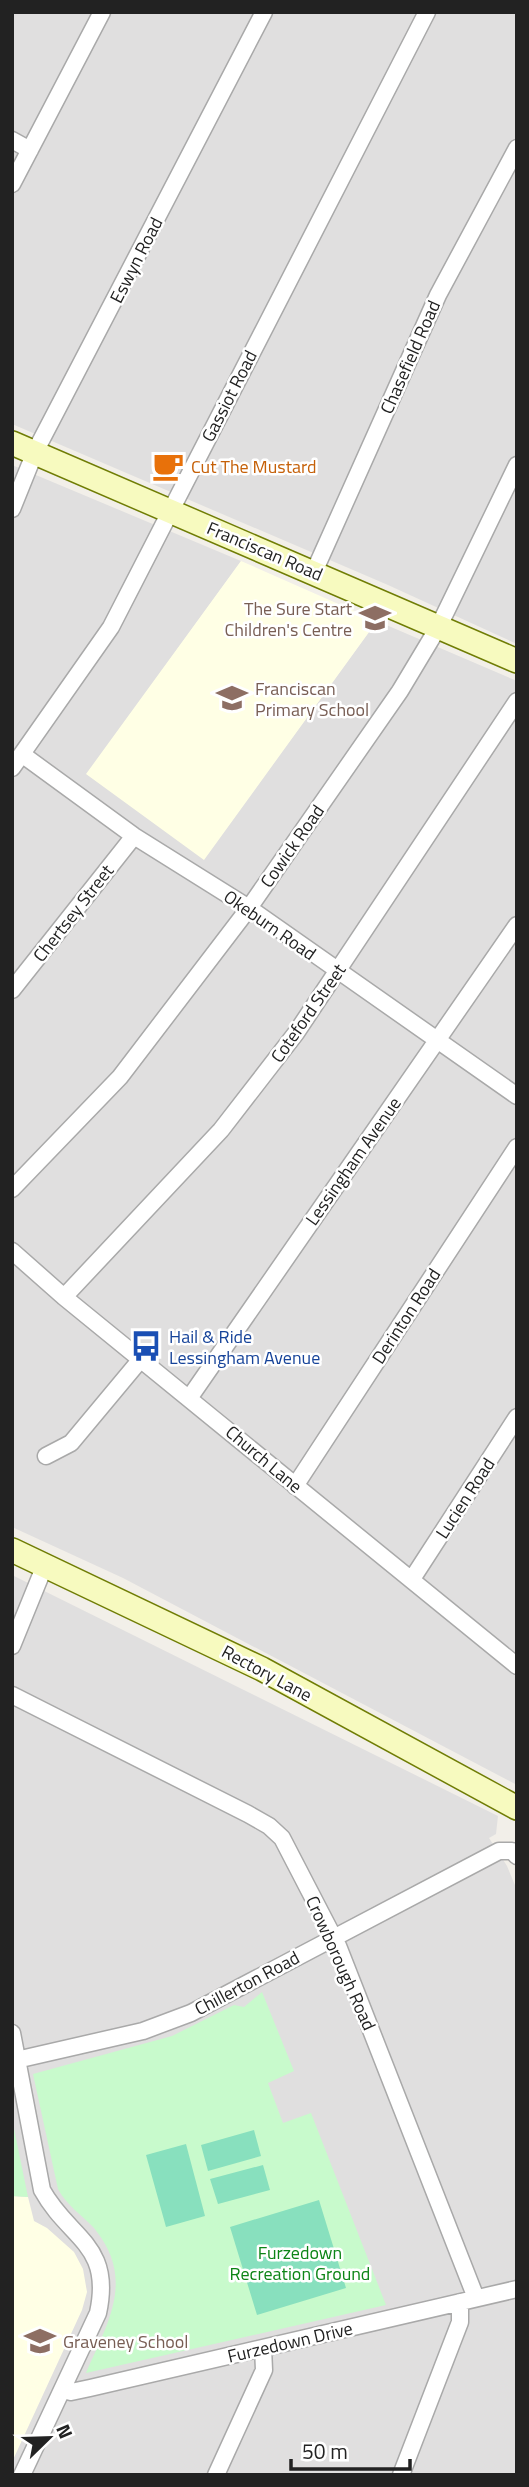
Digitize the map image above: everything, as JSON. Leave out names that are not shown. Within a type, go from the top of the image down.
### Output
[{"type":"main road","name":"Franciscan Road","points":[[12,443],[517,661]]},
{"type":"main road","name":"Rectory Lane","points":[[12,1550],[262,1669],[517,1808]]},
{"type":"street","points":[[12,184],[102,12]]},
{"type":"street","name":"Eswyn Road","points":[[12,509],[35,452],[264,12]]},
{"type":"street","name":"Gassiot Road","points":[[12,768],[111,627],[427,12]]},
{"type":"street","points":[[12,140],[30,150]]},
{"type":"street","name":"Chasefield Road","points":[[314,572],[438,295],[517,148]]},
{"type":"street","name":"Cowick Road","points":[[12,1189],[120,1077],[249,908],[400,691],[439,626],[517,465]]},
{"type":"street","name":"Coteford Street","points":[[64,1297],[221,1130],[296,1033],[517,701]]},
{"type":"street","name":"Okeburn Road","points":[[23,755],[134,836],[249,908],[517,1096]]},
{"type":"street","name":"Chertsey Street","points":[[12,990],[134,836]]},
{"type":"street","name":"Lessingham Avenue","points":[[190,1397],[517,925]]},
{"type":"street","name":"Derinton Road","points":[[295,1486],[517,1147]]},
{"type":"street","name":"Church Lane","points":[[12,1251],[64,1297],[517,1666]]},
{"type":"street","points":[[46,1456],[71,1443],[141,1359]]},
{"type":"street","name":"Lucien Road","points":[[412,1579],[517,1417]]},
{"type":"street","points":[[12,1646],[45,1565]]},
{"type":"street","name":"Crowborough Road","points":[[12,1695],[276,1831],[334,1938],[468,2300]]},
{"type":"street","name":"Chillerton Road","points":[[14,2061],[143,2031],[191,2013],[334,1938],[511,1852]]},
{"type":"street","points":[[12,2033],[14,2061],[42,2190],[50,2205],[87,2242],[101,2282],[98,2313],[22,2475]]},
{"type":"street","name":"Furzedown Drive","points":[[63,2390],[71,2392],[90,2388],[517,2289]]},
{"type":"street","points":[[404,2474],[468,2300]]},
{"type":"street","points":[[216,2475],[264,2370],[263,2348]]},
{"type":"shaded area","points":[[12,12],[517,12],[517,644],[388,585],[12,424]]},
{"type":"shaded area","points":[[12,465],[241,561],[87,774],[204,859],[377,621],[517,681],[517,1785],[123,1578],[12,1527]]},
{"type":"shaded area","name":"Franciscan Primary School","points":[[241,561],[377,621],[204,860],[86,774]]},
{"type":"shaded area","points":[[12,1575],[498,1816],[496,1834],[489,1838],[507,1866],[517,1890],[517,2475],[12,2475]]},
{"type":"shaded area","name":"Graveney School","points":[[12,2196],[28,2197],[34,2221],[47,2228],[74,2252],[83,2269],[87,2292],[82,2310],[12,2462]]},
{"type":"green space","name":"Furzedown Recreation Ground","points":[[262,1992],[294,2071],[268,2083],[283,2123],[311,2113],[386,2305],[86,2373],[114,2300],[114,2265],[107,2247],[94,2228],[58,2189],[33,2074],[172,2036],[234,2005],[244,2007]]},
{"type":"green space","points":[[12,2119],[28,2197],[12,2196]]},
{"type":"green space","points":[[254,2130],[261,2156],[208,2171],[201,2145]]},
{"type":"green space","points":[[186,2144],[205,2216],[166,2227],[146,2155]]},
{"type":"green space","points":[[263,2165],[270,2190],[218,2204],[210,2179]]},
{"type":"green space","name":"Furzedown Recreation Ground","points":[[319,2200],[346,2288],[257,2315],[230,2227]]},
{"type":"place","name":"Cut The Mustard","points":[[168,466]]},
{"type":"place","name":"The Sure Start Children's Centre","points":[[375,618]]},
{"type":"place","name":"Franciscan Primary School","points":[[232,698]]},
{"type":"place","name":"Hail & Ride Lessingham Avenue","points":[[146,1346]]},
{"type":"place","name":"Graveney School","points":[[40,2341]]}]
